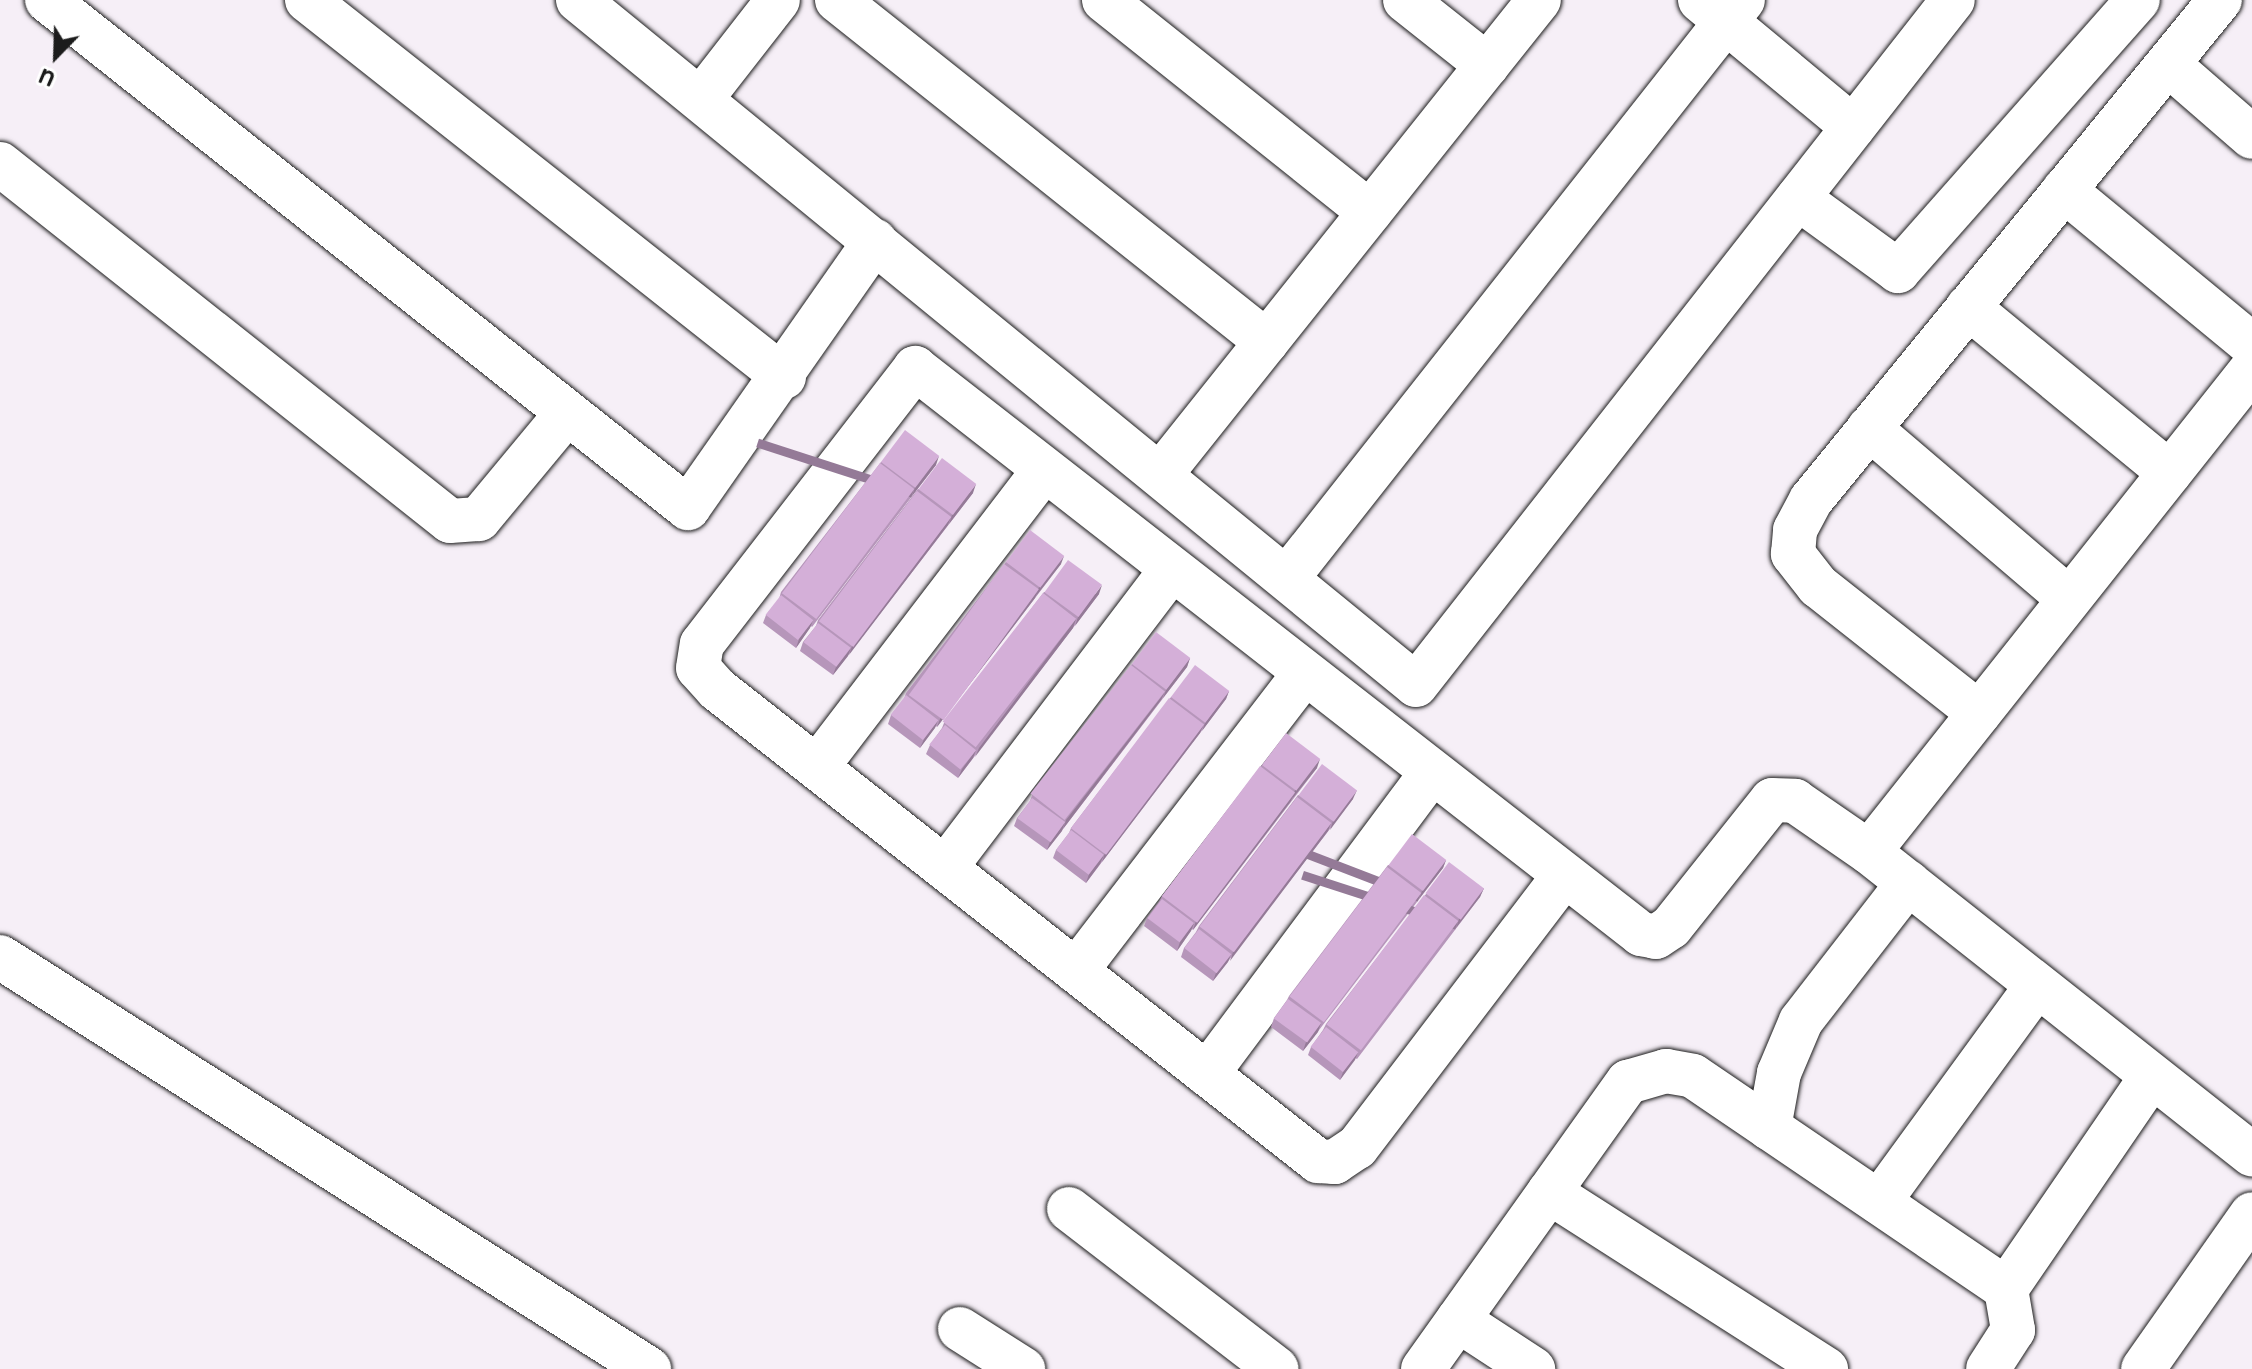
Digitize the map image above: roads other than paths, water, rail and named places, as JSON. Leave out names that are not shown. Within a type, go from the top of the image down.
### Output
[{"type":"street","points":[[47,0],[689,508],[784,377],[875,241]]},
{"type":"street","points":[[307,0],[784,377]]},
{"type":"street","points":[[578,0],[1416,685],[1953,0]]},
{"type":"street","points":[[701,99],[778,0]]},
{"type":"street","points":[[837,0],[1267,342]]},
{"type":"street","points":[[1104,0],[1370,212]]},
{"type":"street","points":[[1405,0],[1487,65]]},
{"type":"street","points":[[1161,474],[1539,0]]},
{"type":"street","points":[[1798,198],[1898,271],[2138,0]]},
{"type":"street","points":[[1979,713],[1818,586],[1793,554],[1811,500],[2220,0]]},
{"type":"street","points":[[1287,578],[1723,7],[1853,127]]},
{"type":"street","points":[[2168,64],[2252,137]]},
{"type":"street","points":[[0,164],[450,521],[479,519],[567,413]]},
{"type":"street","points":[[2064,190],[2252,345]]},
{"type":"street","points":[[1968,307],[2170,473]]},
{"type":"street","points":[[1563,877],[1357,1147],[1335,1162],[1318,1161],[817,767],[698,668],[702,644],[915,368],[1628,927],[1656,937],[1772,800],[1795,801],[1869,852],[2252,1154]]},
{"type":"street","points":[[1869,852],[2252,369]]},
{"type":"street","points":[[1869,428],[2069,599]]},
{"type":"street","points":[[817,767],[1044,470]]},
{"type":"street","points":[[945,868],[1172,569]]},
{"type":"street","points":[[1076,971],[1304,674]]},
{"type":"street","points":[[1207,1074],[1431,773]]},
{"type":"street","points":[[1769,1128],[1779,1073],[1801,1021],[1908,883]]},
{"type":"street","points":[[0,957],[649,1369]]},
{"type":"street","points":[[1879,1202],[2037,985]]},
{"type":"street","points":[[1423,1369],[1628,1082],[1648,1073],[1693,1076],[2006,1289]]},
{"type":"street","points":[[1988,1369],[2013,1330],[2006,1289],[2152,1076]]},
{"type":"street","points":[[1549,1192],[1826,1369]]},
{"type":"street","points":[[1069,1209],[1277,1369]]},
{"type":"street","points":[[2143,1369],[2252,1214]]},
{"type":"street","points":[[1458,1320],[1533,1369]]},
{"type":"street","points":[[960,1329],[1023,1369]]}]
